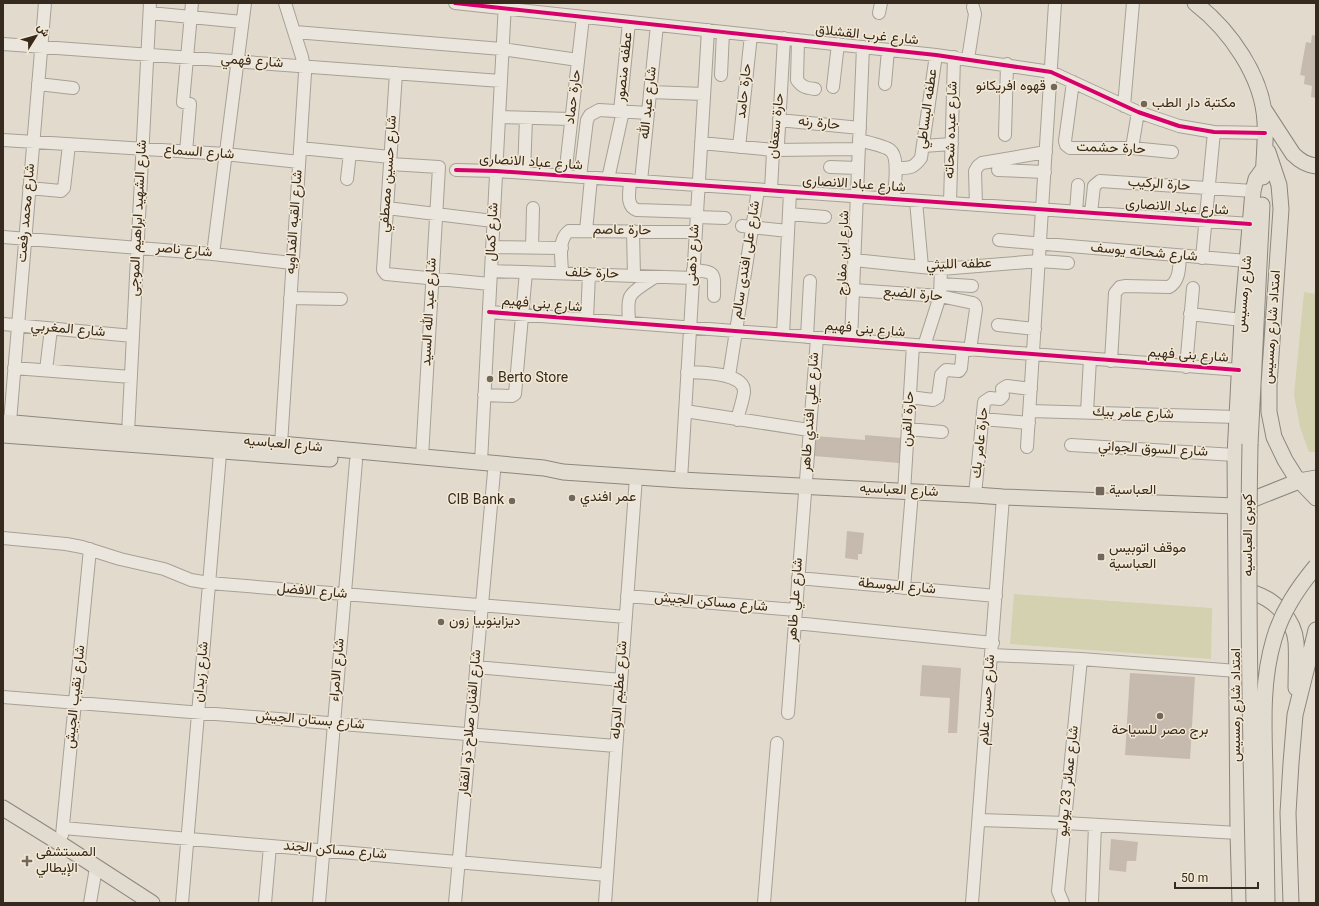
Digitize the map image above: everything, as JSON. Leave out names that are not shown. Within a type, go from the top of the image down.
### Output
[{"type":"main road","name":"شارع رمسيس","points":[[1196,3],[1226,33],[1239,52],[1251,72],[1264,108],[1293,154],[1306,164],[1316,166]]},
{"type":"main road","name":"شارع رمسيس","points":[[1236,506],[1235,455],[1242,320],[1253,191],[1256,179],[1264,168],[1264,108]]},
{"type":"main road","name":"امتداد شارع رمسيس","points":[[1265,138],[1279,185],[1281,209],[1269,386],[1269,412],[1274,438],[1285,460],[1299,481],[1316,498]]},
{"type":"main road","name":"كوبرى العباسيه","points":[[1254,903],[1249,507],[1250,444],[1264,168]]},
{"type":"main road","name":"شارع العباسيه","points":[[5,426],[128,433],[221,446],[281,444],[549,468],[563,472]]},
{"type":"main road","name":"شارع العباسيه","points":[[5,426],[221,446],[356,461],[494,472],[548,474],[563,472],[681,480],[1003,497],[1236,506]]},
{"type":"main road","points":[[1236,506],[1299,481],[1316,478]]},
{"type":"main road","name":"امتداد شارع رمسيس","points":[[1236,506],[1238,833],[1240,903]]},
{"type":"main road","points":[[1267,903],[1264,719],[1267,673],[1274,638],[1280,621],[1294,594],[1316,566]]},
{"type":"main road","points":[[1236,591],[1253,592],[1265,597],[1276,605],[1286,616],[1296,641],[1296,715],[1288,813],[1291,903]]},
{"type":"main road","points":[[1296,715],[1316,630]]},
{"type":"main road","points":[[3,808],[152,903]]},
{"type":"street","name":"شارع محمد رفعت","points":[[5,426],[10,373],[18,326],[45,3]]},
{"type":"street","points":[[186,152],[190,104],[183,102],[192,3]]},
{"type":"street","points":[[213,254],[244,3]]},
{"type":"street","name":"شارع القبه الفداويه","points":[[281,444],[304,66],[295,32],[285,3]]},
{"type":"street","name":"شارع غرب القشلاق","points":[[455,3],[504,6],[583,17],[784,38],[1007,64],[1052,72],[1138,112],[1179,126],[1265,138]]},
{"type":"street","points":[[1027,447],[1052,72],[1055,3]]},
{"type":"street","points":[[1124,106],[1133,3]]},
{"type":"street","name":"شارع كمال","points":[[481,462],[504,6]]},
{"type":"street","points":[[968,59],[975,14],[973,7]]},
{"type":"street","points":[[150,8],[191,17],[242,22]]},
{"type":"street","name":"شارع الشهيد ابراهيم الموجى","points":[[128,433],[150,8]]},
{"type":"street","name":"حارة حماد","points":[[565,176],[583,17]]},
{"type":"street","name":"عطفه منصور","points":[[608,179],[622,111],[629,22]]},
{"type":"street","name":"شارع عبد الله","points":[[657,25],[648,113],[635,181],[629,202],[634,209],[637,210],[697,214]]},
{"type":"street","name":"شارع ذهنى","points":[[681,480],[708,30]]},
{"type":"street","points":[[295,32],[502,49],[578,60]]},
{"type":"street","points":[[721,75],[723,32]]},
{"type":"street","name":"حارة حامد","points":[[739,147],[751,35]]},
{"type":"street","name":"حارة سعفان","points":[[771,190],[774,150],[778,144],[784,38]]},
{"type":"street","points":[[798,40],[797,80],[806,88],[815,89]]},
{"type":"street","name":"شارع فهمي","points":[[3,44],[500,81]]},
{"type":"street","points":[[833,87],[838,44]]},
{"type":"street","name":"شارع ابن مفارج","points":[[851,340],[864,47]]},
{"type":"street","points":[[885,84],[888,50]]},
{"type":"street","name":"عطفه البساطي","points":[[896,168],[909,168],[917,164],[921,158],[936,55]]},
{"type":"street","name":"شارع عبده شحاته","points":[[950,203],[954,57]]},
{"type":"street","points":[[1005,135],[1007,64]]},
{"type":"street","name":"شارع حسين مصطفي","points":[[396,73],[383,270],[386,274],[432,278]]},
{"type":"street","name":"حارة حشمت","points":[[1073,82],[1065,140],[1066,145],[1070,148],[1132,148],[1172,152]]},
{"type":"street","points":[[38,84],[73,88]]},
{"type":"street","points":[[650,92],[704,94]]},
{"type":"street","points":[[586,231],[585,177],[587,120],[590,115],[599,110],[648,113]]},
{"type":"street","points":[[1132,148],[1138,112]]},
{"type":"street","points":[[499,117],[572,118]]},
{"type":"street","points":[[524,173],[526,118]]},
{"type":"street","name":"حارة رنه","points":[[779,120],[860,139]]},
{"type":"street","points":[[1202,258],[1214,132]]},
{"type":"street","points":[[701,143],[774,150],[860,139],[890,150],[894,156],[896,168],[894,199]]},
{"type":"street","name":"شارع السماع","points":[[3,140],[226,154],[299,162]]},
{"type":"street","points":[[923,146],[952,144]]},
{"type":"street","points":[[29,188],[61,190],[64,188],[69,145]]},
{"type":"street","points":[[300,148],[350,153],[390,160]]},
{"type":"street","points":[[976,205],[975,171],[978,166],[982,163],[1046,152]]},
{"type":"street","points":[[347,179],[350,153]]},
{"type":"street","name":"شارع عبد الله السيد","points":[[390,160],[439,167],[422,457]]},
{"type":"street","points":[[830,167],[858,168]]},
{"type":"street","name":"شارع عباد الانصارى","points":[[456,170],[585,177],[1250,224]]},
{"type":"street","points":[[998,170],[1045,172]]},
{"type":"street","name":"حارة الركيب","points":[[1091,213],[1094,186],[1100,181],[1253,191]]},
{"type":"street","points":[[1076,212],[1078,185]]},
{"type":"street","name":"شارع على افندى سالم","points":[[729,376],[736,331],[747,227],[758,190]]},
{"type":"street","points":[[783,335],[790,192]]},
{"type":"street","points":[[916,201],[922,267]]},
{"type":"street","points":[[387,208],[493,221]]},
{"type":"street","points":[[532,248],[533,208]]},
{"type":"street","points":[[697,214],[725,218]]},
{"type":"street","points":[[789,214],[826,217]]},
{"type":"street","points":[[747,227],[788,231]]},
{"type":"street","name":"حارة عاصم","points":[[562,273],[561,241],[564,235],[569,231],[696,232]]},
{"type":"street","points":[[633,231],[634,276]]},
{"type":"street","name":"شارع ناصر","points":[[3,237],[292,262]]},
{"type":"street","name":"شارع شحاته يوسف","points":[[999,240],[1247,261]]},
{"type":"street","points":[[492,247],[562,248]]},
{"type":"street","points":[[1111,361],[1115,293],[1120,287],[1126,286],[1169,286],[1174,284],[1177,279],[1180,256]]},
{"type":"street","name":"عطفه الليثي","points":[[854,260],[941,269],[1039,261],[1068,263]]},
{"type":"street","name":"حارة الفرن","points":[[904,588],[910,397],[919,346],[940,296],[941,269]]},
{"type":"street","name":"حارة خلف","points":[[491,271],[655,277],[709,272],[714,276],[714,296]]},
{"type":"street","points":[[484,395],[512,396],[515,394],[526,272]]},
{"type":"street","points":[[587,320],[589,274]]},
{"type":"street","points":[[629,323],[630,296],[655,277]]},
{"type":"street","points":[[432,278],[490,284]]},
{"type":"street","name":"شارع علي افندي طاهر","points":[[805,486],[809,430],[812,337],[810,281]]},
{"type":"street","points":[[941,284],[972,286]]},
{"type":"street","points":[[1186,367],[1193,288]]},
{"type":"street","name":"حارة الضبع","points":[[853,290],[940,296],[973,302],[976,309],[967,350]]},
{"type":"street","points":[[290,298],[341,299]]},
{"type":"street","name":"شارع بنى فهيم","points":[[489,312],[1239,370]]},
{"type":"street","points":[[1190,314],[1242,320]]},
{"type":"street","name":"شارع المغربي","points":[[3,324],[133,336]]},
{"type":"street","points":[[998,324],[1035,329]]},
{"type":"street","points":[[46,370],[51,329]]},
{"type":"street","points":[[910,397],[933,400],[936,399],[938,397],[941,375],[946,370],[959,371],[967,350]]},
{"type":"street","points":[[1087,412],[1090,359]]},
{"type":"street","points":[[10,373],[46,370],[131,377]]},
{"type":"street","points":[[687,372],[729,376],[736,379],[741,384],[744,391],[737,420]]},
{"type":"street","name":"حارة عامر بك","points":[[976,495],[984,402],[990,398],[1000,399],[1003,396],[1002,389],[1007,386],[1031,389]]},
{"type":"street","points":[[685,411],[809,430]]},
{"type":"street","name":"شارع عامر بيك","points":[[982,419],[1087,412],[1237,417]]},
{"type":"street","points":[[908,429],[942,432]]},
{"type":"street","name":"شارع السوق الجواني","points":[[1071,445],[1235,455]]},
{"type":"street","name":"شارع زيدان","points":[[182,903],[221,446]]},
{"type":"street","name":"شارع الامراء","points":[[318,903],[356,461]]},
{"type":"street","name":"شارع الفنان صلاح ذو الفقار","points":[[455,903],[494,472]]},
{"type":"street","name":"شارع عظيم الدوله","points":[[605,903],[636,477]]},
{"type":"street","name":"شارع علي طاهر","points":[[788,713],[805,486]]},
{"type":"street","name":"شارع حسن علام","points":[[972,903],[1003,497]]},
{"type":"street","name":"شارع الافضل","points":[[3,538],[66,544],[90,549],[120,559],[164,569],[191,580],[209,583],[626,616]]},
{"type":"street","name":"شارع نقيب الجيش","points":[[61,844],[90,549]]},
{"type":"street","name":"شارع البوسطة","points":[[798,578],[996,596]]},
{"type":"street","name":"شارع مساكن الجيش","points":[[627,596],[796,610]]},
{"type":"street","points":[[795,623],[1081,659],[1237,670]]},
{"type":"street","name":"شارع عمائر 23 يوليو","points":[[1063,903],[1058,891],[1081,659]]},
{"type":"street","points":[[476,667],[621,680]]},
{"type":"street","name":"شارع بستان الجيش","points":[[3,697],[616,746]]},
{"type":"street","points":[[764,903],[777,743]]},
{"type":"street","points":[[979,820],[1065,823],[1238,833]]},
{"type":"street","points":[[1092,903],[1094,825]]},
{"type":"street","name":"شارع مساكن الجند","points":[[62,828],[607,874]]},
{"type":"street","points":[[265,903],[270,846]]},
{"type":"street","points":[[90,903],[96,868]]},
{"type":"shaded area","points":[[1304,292],[1316,294],[1316,452],[1309,452],[1300,427],[1294,395]]},
{"type":"shaded area","points":[[1014,594],[1212,608],[1211,659],[1010,644]]},
{"type":"building","points":[[1312,35],[1316,36],[1316,98],[1311,97],[1312,86],[1304,84],[1305,76],[1300,75],[1306,42],[1311,43]]},
{"type":"building","points":[[865,435],[901,438],[899,463],[814,456],[815,436],[865,440]]},
{"type":"building","points":[[847,531],[864,533],[862,554],[858,554],[858,560],[845,558]]},
{"type":"building","points":[[922,665],[961,668],[957,733],[948,733],[950,698],[920,696]]},
{"type":"building","name":"برج مصر للسياحة","points":[[1130,673],[1195,677],[1190,759],[1125,755]]},
{"type":"building","points":[[1111,839],[1138,842],[1136,861],[1127,861],[1126,872],[1109,870]]},
{"type":"cycle path","points":[[455,3],[936,55],[1051,72],[1138,112],[1179,126],[1214,132],[1265,133]]},
{"type":"cycle path","points":[[456,170],[496,171],[1250,224]]},
{"type":"cycle path","points":[[489,312],[1239,370]]},
{"type":"place","name":"قهوه افريكانو","points":[[1054,87]]},
{"type":"place","name":"مكتبة دار الطب","points":[[1144,104]]},
{"type":"place","name":"Berto Store","points":[[490,379]]},
{"type":"place","name":"العباسية","points":[[1100,491]]},
{"type":"place","name":"عمر افندي","points":[[572,498]]},
{"type":"place","name":"CIB Bank","points":[[512,501]]},
{"type":"place","name":"موقف اتوبيس العباسية","points":[[1101,557]]},
{"type":"place","name":"ديزاينوبيا زون","points":[[441,622]]},
{"type":"place","name":"برج مصر للسياحة","points":[[1160,716]]},
{"type":"place","name":"المستشفى الإيطالي","points":[[27,861]]}]
